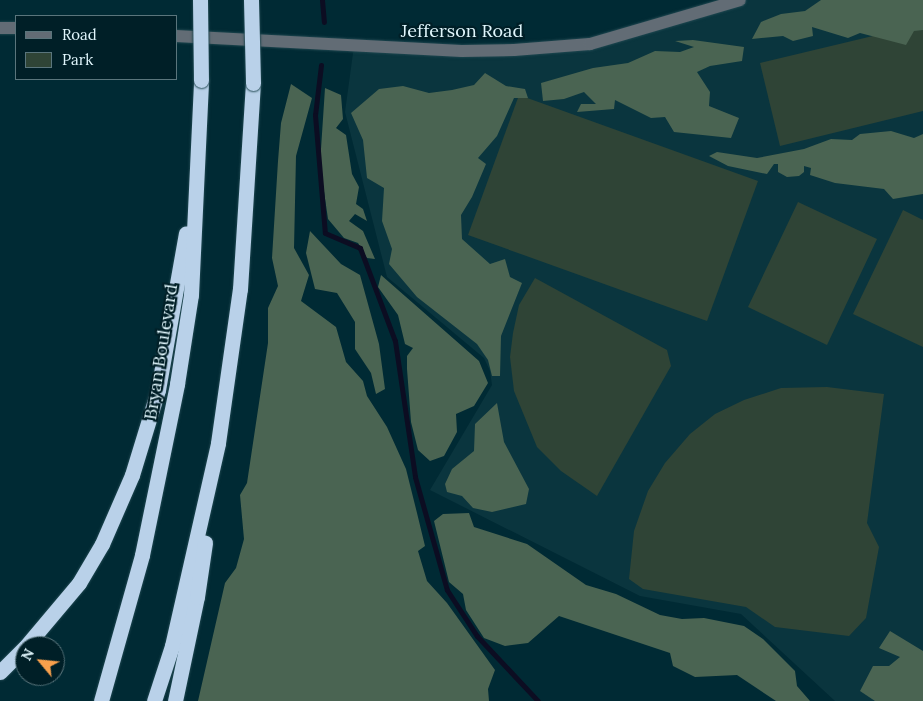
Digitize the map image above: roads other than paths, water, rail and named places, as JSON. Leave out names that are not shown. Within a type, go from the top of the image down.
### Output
[{"type":"highway","name":"Bryan Boulevard","points":[[101,701],[142,555],[177,384],[191,295],[201,80],[200,0]]},
{"type":"highway","points":[[175,701],[198,597],[240,289],[253,83],[252,0]]},
{"type":"highway","points":[[34,636],[79,583],[102,544],[132,475],[158,390],[198,170]]},
{"type":"highway","points":[[154,701],[172,646],[218,443]]},
{"type":"highway","points":[[0,672],[15,656]]},
{"type":"street","name":"Jefferson Road","points":[[178,36],[462,51],[514,50],[590,44],[740,0]]},
{"type":"street","points":[[0,28],[15,28]]},
{"type":"waterway","points":[[322,0],[324,22]]},
{"type":"waterway","points":[[321,65],[315,115],[325,233],[360,248],[395,341],[415,477],[447,590],[477,636],[538,701]]}]
